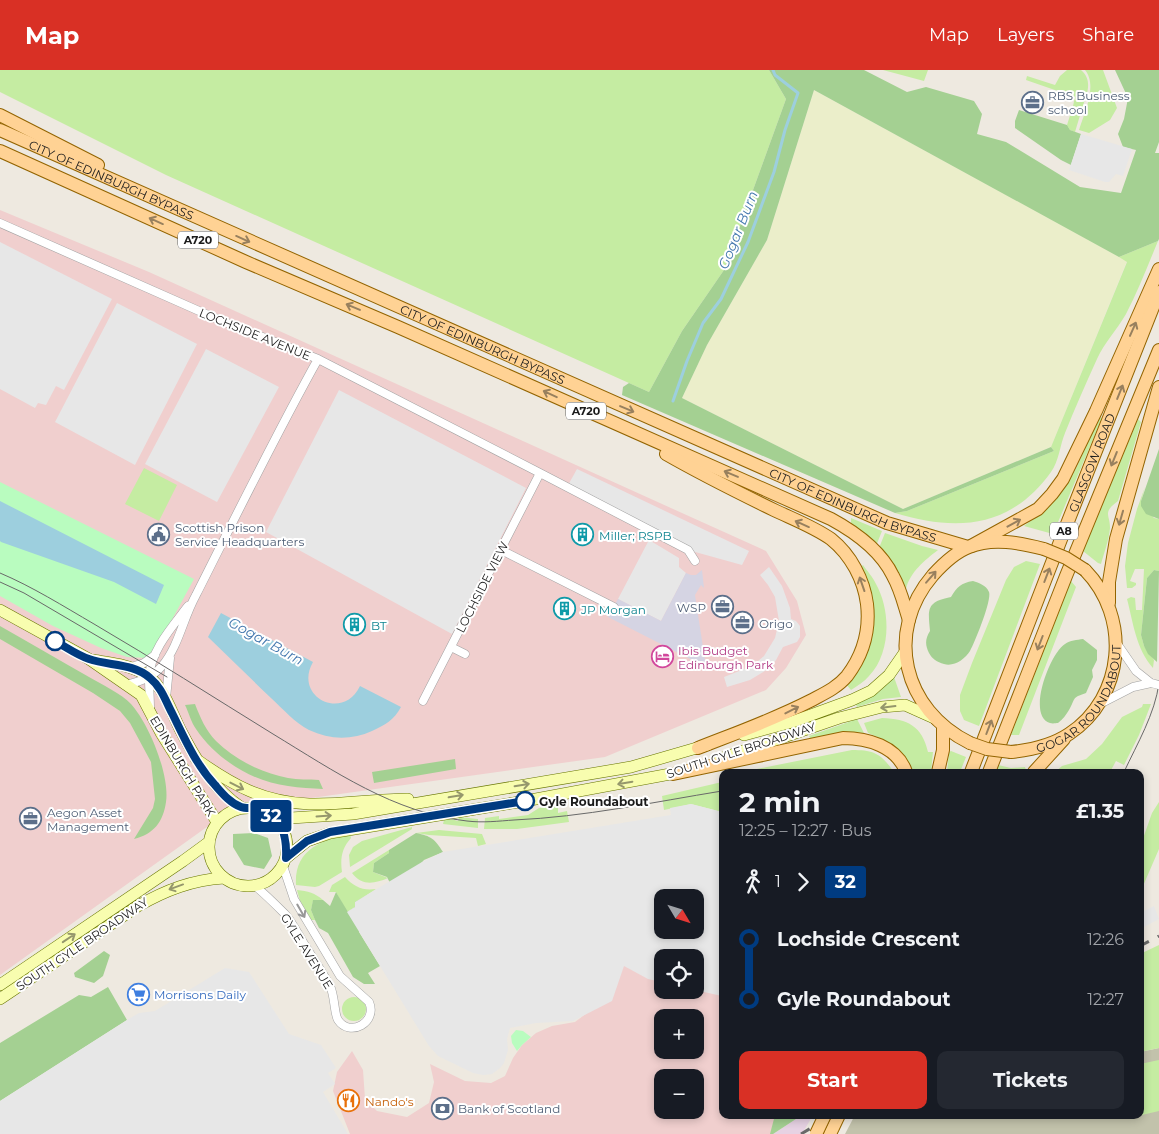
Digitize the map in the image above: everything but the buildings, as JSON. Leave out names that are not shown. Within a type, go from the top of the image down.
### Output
[{"type":"main road","name":"A720","points":[[0,115],[90,161],[183,212]]},
{"type":"main road","name":"CITY OF EDINBURGH BYPASS","points":[[0,130],[880,520],[969,546]]},
{"type":"main road","name":"CITY OF EDINBURGH BYPASS","points":[[0,151],[246,262],[775,493],[847,527],[871,547],[893,575],[909,620]]},
{"type":"main road","points":[[969,546],[1038,509],[1063,479],[1096,411],[1159,269]]},
{"type":"main road","name":"GLASGOW ROAD","points":[[972,769],[1159,292]]},
{"type":"main road","name":"GLASGOW ROAD","points":[[990,769],[1066,576],[1159,350]]},
{"type":"main road","points":[[1110,608],[1109,582],[1116,539],[1159,388]]},
{"type":"main road","name":"A720","points":[[612,423],[708,477],[823,534],[843,551],[852,564],[863,588],[868,613],[866,637],[858,658],[833,689],[772,720],[698,748]]},
{"type":"main road","name":"GOGAR ROUNDABOUT","points":[[1002,542],[1017,543],[1044,549],[1066,558],[1085,570],[1101,591],[1110,608],[1115,626],[1116,642],[1114,670],[1108,689],[1084,722],[1067,736],[1043,747],[1011,752],[987,749],[970,744],[938,723],[915,691],[909,675],[905,652],[906,637],[909,620],[916,601],[925,584],[938,570],[969,546],[1002,542]]},
{"type":"main road","points":[[938,723],[943,750],[939,769]]},
{"type":"main road","points":[[1037,769],[1067,736]]},
{"type":"main road","points":[[673,774],[842,738],[865,739],[889,750],[904,769]]},
{"type":"main road","points":[[816,1134],[823,1119]]},
{"type":"main road","points":[[831,1131],[837,1119]]},
{"type":"street","name":"LOCHSIDE AVENUE","points":[[0,223],[198,310],[318,359],[194,599],[170,656],[158,671],[149,677],[125,685]]},
{"type":"street","points":[[318,359],[688,550],[695,561]]},
{"type":"street","name":"LOCHSIDE VIEW","points":[[423,701],[540,473]]},
{"type":"street","points":[[501,550],[614,607]]},
{"type":"street","name":"LOCHSIDE AVENUE","points":[[150,710],[149,677],[155,655],[166,636],[194,599]]},
{"type":"street","points":[[0,610],[89,659],[130,667],[149,677],[166,698]]},
{"type":"street","points":[[1116,642],[1136,671],[1155,684]]},
{"type":"street","points":[[451,647],[465,654]]},
{"type":"street","name":"SOUTH GYLE BROADWAY","points":[[242,808],[260,809],[275,819],[353,814],[631,767],[792,722],[852,700],[880,685],[905,652]]},
{"type":"street","points":[[130,667],[144,663],[155,655]]},
{"type":"street","name":"EDINBURGH PARK","points":[[170,656],[166,698],[182,734],[212,782],[229,800],[242,808]]},
{"type":"street","name":"EDINBURGH PARK","points":[[89,659],[141,695],[161,733],[217,822]]},
{"type":"street","points":[[1098,705],[1132,687],[1155,684]]},
{"type":"street","name":"SOUTH GYLE BROADWAY","points":[[0,999],[160,893],[188,883],[224,878],[238,884],[254,885],[266,881],[307,841],[330,832],[424,818],[673,774],[857,712],[882,707],[905,705],[938,723]]},
{"type":"street","points":[[196,759],[222,778],[248,792],[279,800],[309,804],[387,799],[438,799]]},
{"type":"street","points":[[224,878],[216,870],[212,862],[209,842],[217,822],[224,815],[242,808]]},
{"type":"street","points":[[275,819],[282,828],[286,839],[285,862]]},
{"type":"street","name":"SOUTH GYLE BROADWAY","points":[[0,985],[209,842]]},
{"type":"street","name":"GYLE AVENUE","points":[[254,885],[287,916],[331,988],[338,1021],[348,1027],[356,1028],[364,1025],[370,1018],[370,1002],[340,976],[294,899],[285,862]]},
{"type":"shaded area","points":[[814,90],[1127,261],[1051,447],[903,509],[682,398],[707,345],[767,240]]},
{"type":"shaded area","points":[[1081,134],[1132,149],[1123,176],[1116,174],[1109,182],[1105,182],[1069,170]]},
{"type":"shaded area","points":[[0,210],[149,272],[766,551],[797,601],[806,635],[786,668],[766,690],[605,757],[232,809],[0,975]]},
{"type":"shaded area","points":[[0,242],[112,299],[64,390],[56,386],[46,405],[38,403],[35,408],[0,389]]},
{"type":"shaded area","points":[[117,303],[197,344],[135,465],[55,422]]},
{"type":"shaded area","points":[[206,349],[279,387],[217,502],[145,464]]},
{"type":"shaded area","points":[[339,390],[526,488],[452,634],[266,532]]},
{"type":"shaded area","points":[[577,469],[749,551],[742,565],[688,550],[567,487]]},
{"type":"shaded area","points":[[649,540],[679,558],[679,567],[686,573],[661,621],[618,599]]},
{"type":"shaded area","points":[[769,567],[782,586],[790,608],[791,619],[800,626],[800,637],[797,642],[783,647],[776,660],[768,669],[750,680],[727,687],[724,677],[752,666],[764,656],[775,638],[779,621],[775,597],[760,575]]},
{"type":"shaded area","points":[[702,570],[704,588],[701,585],[695,595],[706,667],[608,617],[618,599],[661,621],[686,573],[696,575]]},
{"type":"shaded area","points":[[691,804],[719,811],[719,995],[704,992],[704,949],[654,949],[654,980],[624,966],[612,1001],[573,1021],[536,1023],[510,1028],[507,1039],[508,1050],[504,1063],[492,1074],[473,1073],[438,1056],[429,1046],[347,912],[355,907],[355,902],[422,862],[443,852],[671,815],[670,808]]},
{"type":"shaded area","points":[[1154,906],[1159,919],[1144,927],[1144,911]]},
{"type":"shaded area","points":[[622,963],[654,972],[654,999],[704,999],[704,985],[719,989],[719,1119],[779,1119],[773,1134],[350,1134],[333,1091],[337,1072],[352,1051],[363,1070],[365,1099],[377,1111],[407,1117],[429,1103],[434,1082],[430,1064],[465,1081],[491,1083],[505,1076],[513,1058],[522,1045],[536,1033],[552,1026],[575,1022],[608,997]]},
{"type":"shaded area","points":[[225,968],[249,972],[289,1034],[321,1045],[336,1068],[328,1073],[335,1084],[323,1092],[348,1134],[0,1134],[0,1101],[127,1020],[139,1013],[155,1011]]},
{"type":"shaded area","points":[[1159,1048],[1159,1134],[845,1134],[853,1119],[1144,1119],[1144,1051]]},
{"type":"shaded area","points":[[796,1119],[811,1119],[802,1134],[773,1134]]},
{"type":"green space","points":[[0,70],[769,70],[786,99],[724,270],[682,331],[649,392],[166,175],[0,92]]},
{"type":"green space","points":[[769,70],[864,70],[907,92],[926,87],[974,101],[982,114],[977,134],[1006,142],[1080,187],[1121,193],[1136,150],[1123,147],[1118,134],[1124,119],[1128,98],[1115,70],[1159,70],[1159,142],[1155,153],[1159,153],[1159,239],[1119,257],[814,90],[767,240],[707,345],[682,398],[903,509],[1051,447],[1054,451],[907,511],[895,513],[622,395],[623,387],[629,383],[649,392],[682,331],[724,270],[786,99]]},
{"type":"green space","points":[[883,70],[928,70],[924,81]]},
{"type":"green space","points":[[1067,70],[1081,70],[1087,79],[1088,89],[1082,109],[1073,106],[1075,97],[1026,80],[1027,76],[1055,85],[1060,76]]},
{"type":"green space","points":[[1085,70],[1103,70],[1117,108],[1110,120],[1089,133],[1079,130],[1087,108],[1090,92],[1089,76]]},
{"type":"green space","points":[[1072,109],[1081,112],[1075,132],[1070,130],[1067,125]]},
{"type":"green space","points":[[1019,110],[1067,125],[1070,130],[1081,134],[1071,165],[1015,128],[1015,121]]},
{"type":"green space","points":[[1158,241],[1126,314],[1097,359],[1065,433],[1054,468],[1035,491],[1018,505],[1000,515],[981,521],[961,523],[940,522],[895,513],[907,511],[1054,451],[1051,447],[1127,262],[1119,257]]},
{"type":"green space","points":[[1098,417],[1102,418],[1053,534],[1024,526],[1039,515],[1061,493],[1077,466]]},
{"type":"green space","points":[[1138,419],[1141,422],[1118,501],[1108,511],[1110,528],[1101,564],[1083,551]]},
{"type":"green space","points":[[1159,449],[1159,519],[1146,514],[1141,506],[1141,501]]},
{"type":"green space","points":[[144,468],[177,485],[159,521],[125,504]]},
{"type":"green space","points":[[0,482],[194,579],[162,638],[147,658],[127,657],[101,648],[53,626],[0,596]]},
{"type":"green space","points":[[1145,487],[1141,501],[1154,518],[1159,519],[1159,571],[1154,570],[1147,578],[1141,635],[1144,646],[1154,660],[1153,668],[1147,661],[1139,644],[1127,599],[1135,598],[1136,610],[1142,610],[1144,569],[1135,569],[1130,581],[1136,583],[1136,585],[1132,588],[1127,588],[1125,566],[1128,543]]},
{"type":"green space","points":[[851,518],[882,531],[876,546],[851,524]]},
{"type":"green space","points":[[885,533],[938,550],[914,572],[906,589],[879,548]]},
{"type":"green space","points":[[1026,561],[1040,564],[979,726],[964,720],[960,711],[960,695],[1006,580],[1014,567]]},
{"type":"green space","points":[[863,565],[881,595],[886,619],[885,644],[876,667],[865,680],[851,690],[845,683],[867,642],[858,570]]},
{"type":"green space","points":[[1154,570],[1159,571],[1157,662],[1148,654],[1141,635],[1147,578]]},
{"type":"green space","points":[[973,581],[982,585],[989,592],[986,612],[968,654],[959,662],[948,665],[944,664],[933,659],[926,645],[926,639],[930,631],[930,608],[937,601],[951,597],[962,584]]},
{"type":"green space","points":[[1071,581],[1076,587],[1019,735],[1011,735]]},
{"type":"green space","points":[[0,626],[117,693],[127,700],[138,713],[157,750],[165,778],[166,791],[163,816],[147,834],[134,839],[153,808],[155,799],[151,762],[130,723],[120,711],[93,693],[0,639]]},
{"type":"green space","points":[[1083,639],[1097,650],[1097,660],[1092,670],[1093,677],[1086,693],[1074,699],[1063,718],[1058,723],[1050,723],[1043,718],[1040,709],[1040,697],[1047,671],[1059,650],[1065,644]]},
{"type":"green space","points":[[894,677],[901,697],[883,699],[857,707],[856,704],[879,692]]},
{"type":"green space","points":[[195,704],[209,733],[223,748],[240,760],[278,776],[292,779],[319,780],[323,789],[275,784],[262,780],[236,767],[214,750],[196,729],[185,705]]},
{"type":"green space","points":[[1143,704],[1151,704],[1139,735],[1124,765],[1116,761],[1112,769],[1058,769],[1062,766],[1086,759],[1102,744],[1122,717],[1142,707]]},
{"type":"green space","points":[[882,718],[899,720],[918,730],[928,752],[933,752],[931,769],[909,769],[889,744],[868,733],[864,723]]},
{"type":"green space","points":[[857,719],[864,733],[852,732],[811,740],[809,736]]},
{"type":"green space","points":[[852,750],[877,754],[892,769],[757,769]]},
{"type":"green space","points":[[951,751],[966,757],[961,769],[947,769],[949,752]]},
{"type":"green space","points":[[455,759],[456,769],[374,783],[372,772]]},
{"type":"green space","points":[[998,765],[1011,768],[1025,767],[1026,769],[996,769]]},
{"type":"green space","points":[[719,783],[719,811],[691,804],[664,810],[662,796]]},
{"type":"green space","points":[[1159,802],[1159,849],[1144,884],[1144,836],[1152,813]]},
{"type":"green space","points":[[555,806],[558,808],[558,813],[567,811],[569,822],[517,829],[484,829],[485,818],[499,816],[499,819],[528,815],[539,808]]},
{"type":"green space","points":[[459,817],[478,819],[478,828],[443,824],[444,820],[458,821]]},
{"type":"green space","points":[[412,827],[412,829],[350,867],[349,855],[353,847],[362,841]]},
{"type":"green space","points":[[439,830],[482,834],[486,844],[478,846],[476,838],[416,833]]},
{"type":"green space","points":[[254,833],[268,838],[272,856],[264,869],[244,865],[233,847],[233,834]]},
{"type":"green space","points":[[416,833],[432,839],[443,852],[424,860],[359,932],[380,966],[368,973],[375,984],[364,984],[353,977],[328,933],[319,928],[311,910],[313,900],[323,900],[330,906],[336,892],[348,912],[355,907],[355,902],[390,883],[387,877],[373,872],[374,863],[389,853],[389,850]]},
{"type":"green space","points":[[350,834],[351,838],[342,854],[342,872],[319,886],[296,885],[300,863],[311,849],[329,840]]},
{"type":"green space","points":[[389,850],[389,853],[374,863],[373,872],[388,878],[368,883],[360,880],[352,873]]},
{"type":"green space","points":[[345,877],[359,888],[376,889],[356,902],[355,907],[347,912],[336,892],[329,892],[332,885]]},
{"type":"green space","points":[[297,890],[311,893],[323,900],[313,901],[311,910],[315,920],[311,920],[300,901]]},
{"type":"green space","points":[[1159,945],[1159,1048],[1144,1051],[1144,952]]},
{"type":"green space","points":[[104,951],[110,955],[103,976],[94,983],[75,977],[74,973]]},
{"type":"green space","points":[[108,987],[127,1020],[0,1101],[0,1043],[79,995],[91,997]]},
{"type":"green space","points":[[354,997],[359,998],[365,1004],[365,1014],[359,1020],[354,1021],[349,1020],[343,1014],[342,1009],[343,1004],[349,998]]},
{"type":"green space","points":[[516,1030],[523,1031],[531,1037],[517,1051],[512,1043],[511,1036]]},
{"type":"green space","points":[[1159,1060],[1159,1111],[1144,1114],[1144,1063]]},
{"type":"green space","points":[[774,1119],[796,1119],[773,1134],[770,1134]]},
{"type":"water","points":[[0,501],[164,585],[156,604],[114,582],[1,542]]},
{"type":"water","points":[[221,613],[313,662],[309,675],[310,686],[323,701],[332,703],[343,702],[352,697],[360,686],[401,707],[392,719],[385,724],[357,736],[341,738],[325,736],[309,730],[289,716],[208,637]]},
{"type":"waterway","name":"Gogar Burn","points":[[673,401],[703,323],[721,299],[748,242],[774,172],[785,130],[798,93],[775,75],[773,70]]},
{"type":"tram line","points":[[0,573],[36,591],[116,637],[342,776],[390,800],[414,809],[467,821],[497,821],[566,816],[719,792]]},
{"type":"tram line","points":[[0,582],[24,593],[167,677]]},
{"type":"tram line","points":[[1126,769],[1150,717],[1159,683]]},
{"type":"railway","points":[[1144,944],[1159,936]]},
{"type":"railway","points":[[801,1134],[826,1119]]},
{"type":"bus line","name":"32","points":[[55,641],[89,659],[130,667],[149,677],[164,693],[182,734],[212,782],[229,800],[242,808],[260,809],[268,813],[282,828],[286,839],[286,858],[307,841],[330,832],[340,832],[525,801]]},
{"type":"place","name":"RBS Business school","points":[[1032,102]]},
{"type":"place","name":"Scottish Prison Service Headquarters","points":[[159,534]]},
{"type":"place","name":"Miller; RSPB","points":[[583,535]]},
{"type":"place","name":"WSP","points":[[722,607]]},
{"type":"place","name":"JP Morgan","points":[[565,609]]},
{"type":"place","name":"Origo","points":[[743,623]]},
{"type":"place","name":"BT","points":[[355,625]]},
{"type":"place","name":"Ibis Budget Edinburgh Park","points":[[662,657]]},
{"type":"place","name":"Gyle Roundabout","points":[[525,801]]},
{"type":"place","name":"Aegon Asset Management","points":[[31,819]]},
{"type":"place","name":"Morrisons Daily","points":[[138,994]]},
{"type":"place","name":"Nando's","points":[[349,1101]]},
{"type":"place","name":"Bank of Scotland","points":[[442,1108]]}]
